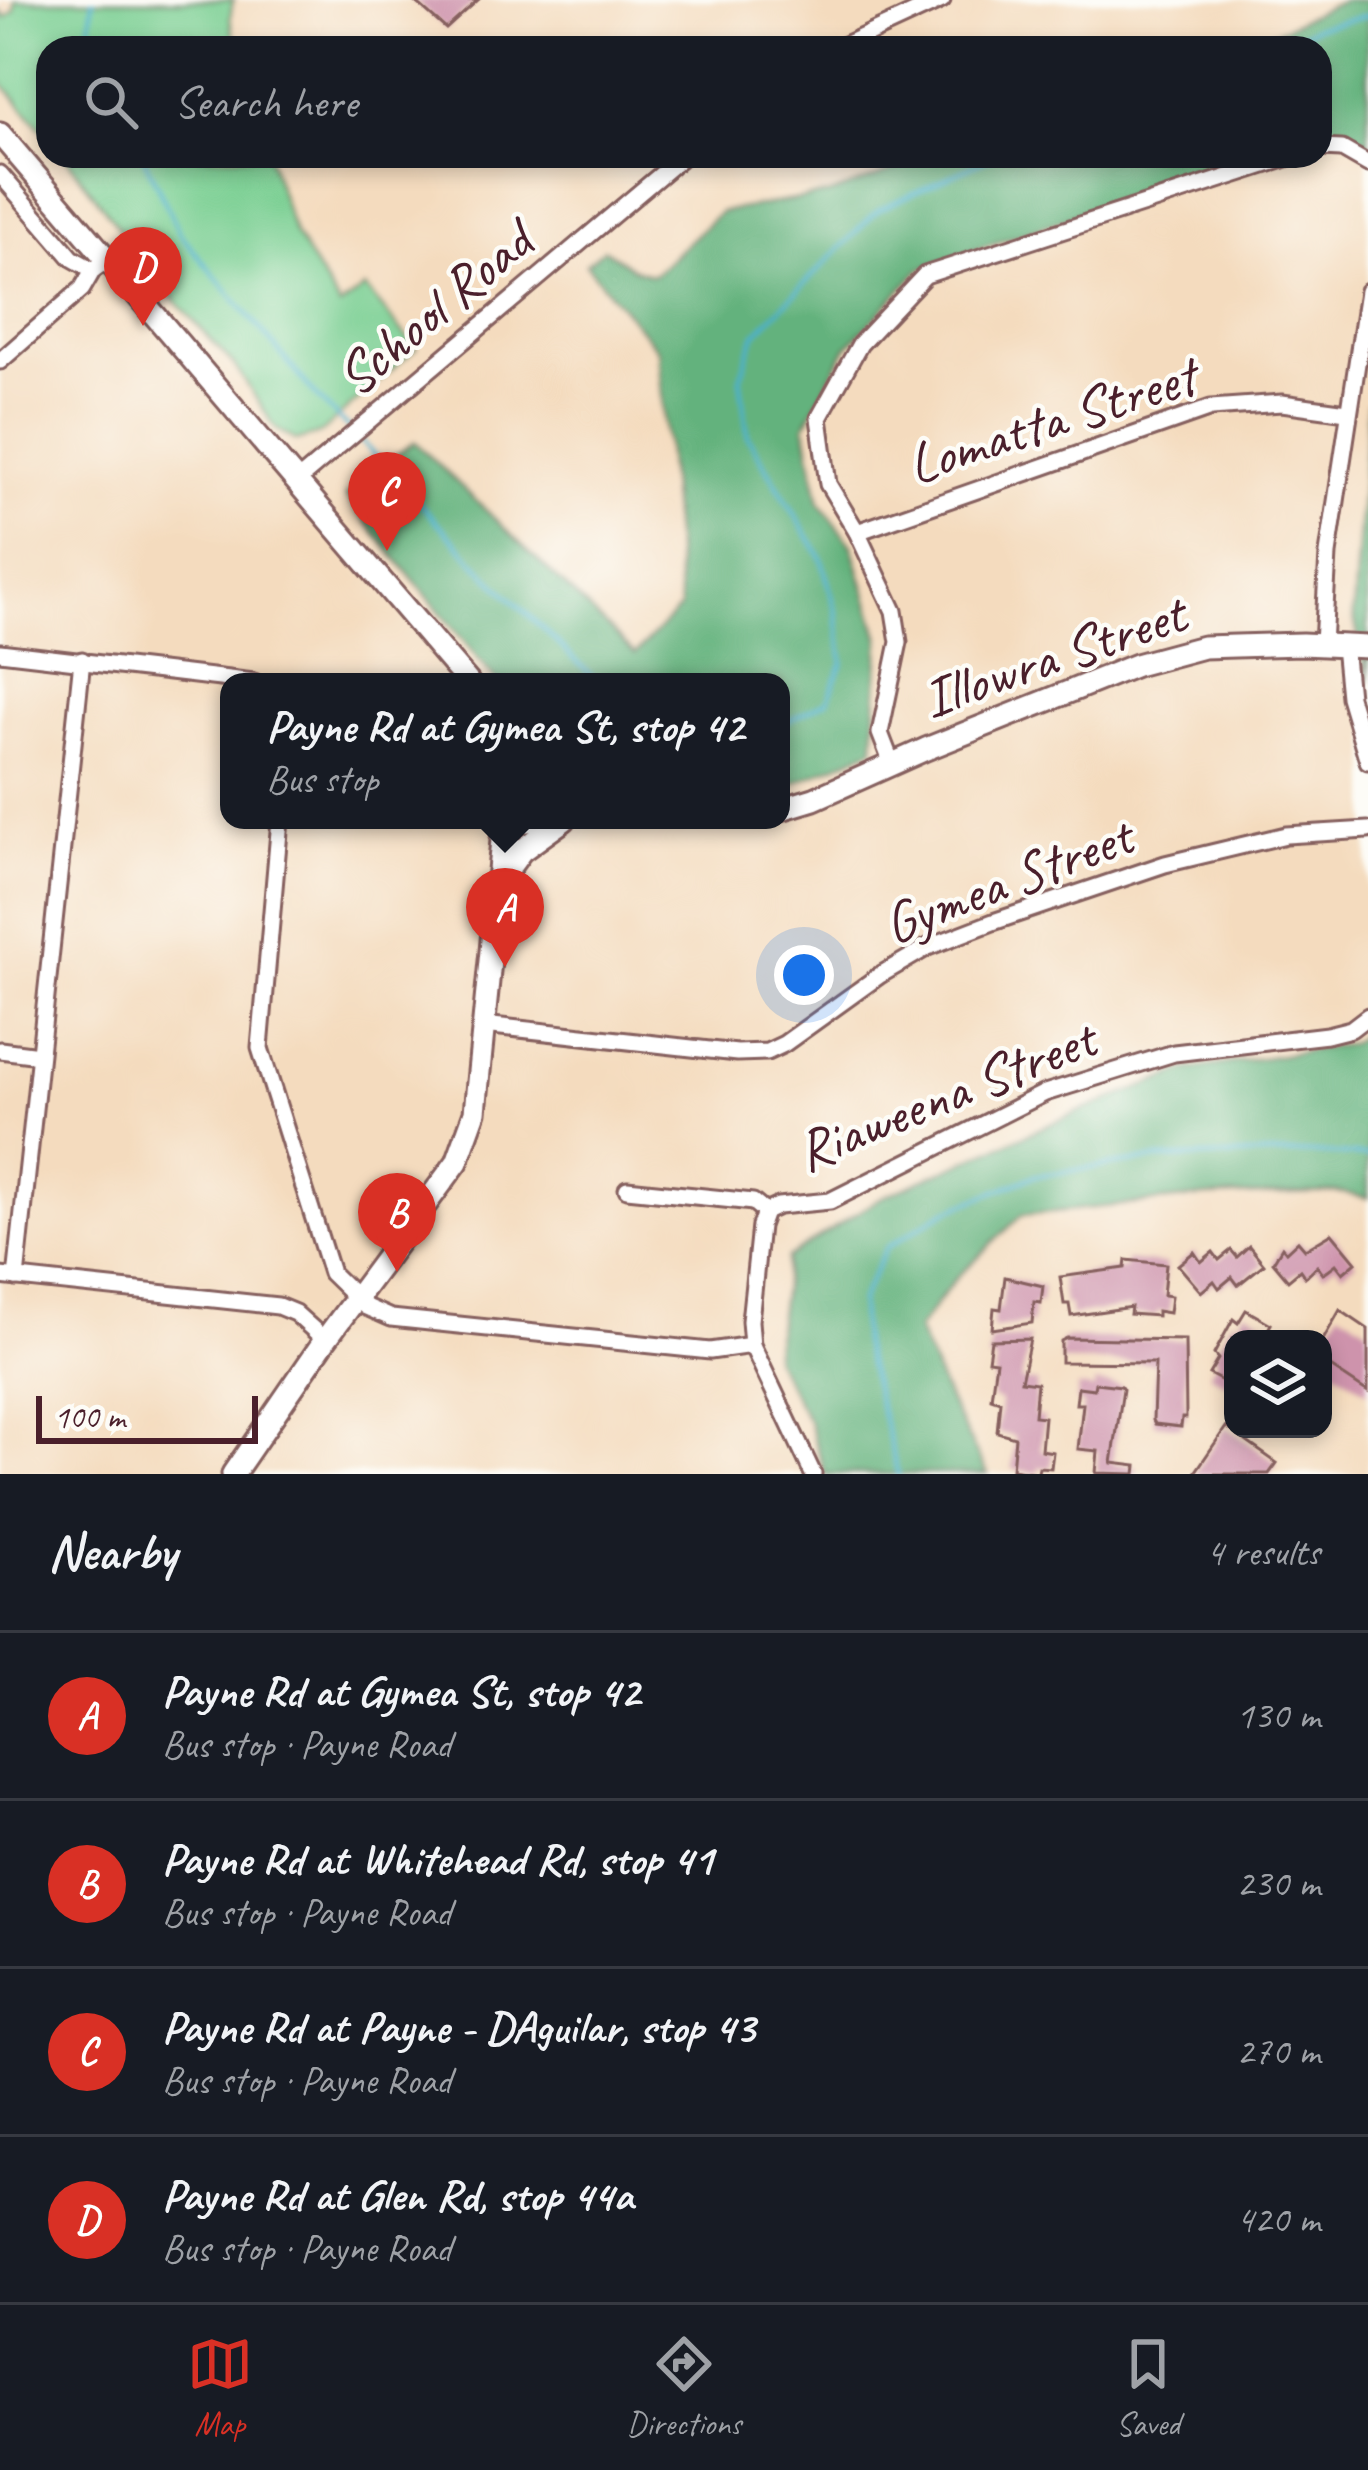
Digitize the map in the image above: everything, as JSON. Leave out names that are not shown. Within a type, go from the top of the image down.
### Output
[{"type":"main road","points":[[0,134],[100,266],[296,482],[459,673]]},
{"type":"main road","name":"Illowra Street","points":[[790,807],[1136,665],[1221,646],[1368,647]]},
{"type":"main road","points":[[233,1474],[462,1150],[475,1112],[503,829]]},
{"type":"main road","points":[[497,885],[521,850],[551,829]]},
{"type":"street","points":[[864,36],[942,0]]},
{"type":"street","points":[[1332,149],[1368,164]]},
{"type":"street","name":"School Road","points":[[296,482],[669,168]]},
{"type":"street","points":[[892,764],[880,725],[896,665],[897,625],[887,593],[828,484],[819,418],[860,344],[925,275],[1256,168]]},
{"type":"street","points":[[0,174],[72,258],[100,266],[82,289],[0,361]]},
{"type":"street","points":[[1368,291],[1324,591],[1333,645],[1368,761]]},
{"type":"street","name":"Lomatta Street","points":[[857,532],[1211,408],[1282,404],[1347,412]]},
{"type":"street","points":[[0,652],[220,678]]},
{"type":"street","points":[[446,658],[449,673]]},
{"type":"street","points":[[82,660],[39,1055],[8,1277],[278,1306],[295,1313],[325,1340]]},
{"type":"street","points":[[279,829],[260,1048],[336,1282],[391,1318],[710,1351],[752,1345]]},
{"type":"street","name":"Gymea Street","points":[[483,1025],[767,1052],[928,947],[993,922],[1165,864],[1286,835],[1368,830]]},
{"type":"street","name":"Riaweena Street","points":[[765,1212],[778,1206],[830,1201],[1045,1093],[1174,1053],[1328,1035],[1351,1029],[1368,1016]]},
{"type":"street","points":[[0,1050],[39,1055]]},
{"type":"street","points":[[627,1189],[753,1202],[765,1212],[750,1322],[752,1345],[813,1474]]},
{"type":"green space","points":[[15,0],[233,0],[234,36],[36,36],[36,122],[0,80],[0,11],[6,18],[15,10]]},
{"type":"green space","points":[[1344,0],[1368,0],[1368,144],[1347,131],[1332,133],[1332,36],[1265,36]]},
{"type":"green space","points":[[74,168],[272,168],[294,233],[340,307],[365,288],[416,348],[320,434],[297,441],[276,429],[234,365],[164,288]]},
{"type":"green space","points":[[900,168],[1211,168],[921,269],[847,347],[805,425],[820,503],[852,545],[880,639],[874,748],[790,785],[790,673],[490,673],[346,497],[415,442],[635,654],[680,608],[658,350],[586,264],[604,249],[634,269],[653,275],[720,212],[830,194]]},
{"type":"green space","points":[[1368,402],[1368,682],[1353,614]]},
{"type":"green space","points":[[1368,1032],[1368,1198],[1338,1192],[1207,1197],[1022,1215],[955,1279],[917,1330],[988,1474],[825,1474],[809,1423],[773,1357],[787,1258],[880,1198],[1071,1115],[1187,1070],[1349,1044]]},
{"type":"building","points":[[413,0],[478,0],[446,29]]},
{"type":"building","points":[[1332,1233],[1356,1262],[1343,1273],[1336,1264],[1323,1274],[1317,1266],[1305,1277],[1300,1270],[1288,1280],[1273,1262],[1282,1247],[1286,1252],[1298,1241],[1305,1249]]},
{"type":"building","points":[[1249,1246],[1264,1264],[1238,1285],[1232,1277],[1219,1288],[1214,1281],[1201,1292],[1178,1265],[1194,1252],[1201,1262],[1213,1252],[1219,1260],[1231,1250],[1237,1257]]},
{"type":"building","points":[[1126,1260],[1166,1264],[1163,1295],[1171,1296],[1169,1313],[1130,1314],[1131,1307],[1071,1316],[1060,1277],[1125,1268]]},
{"type":"building","points":[[1005,1277],[1043,1286],[1041,1303],[1034,1302],[1032,1323],[992,1329],[994,1308],[1001,1309]]},
{"type":"building","points":[[1246,1310],[1271,1324],[1268,1330],[1227,1330],[1233,1319],[1238,1323]]},
{"type":"building","points":[[1340,1310],[1368,1329],[1368,1392],[1332,1368],[1329,1330]]},
{"type":"building","points":[[1224,1336],[1224,1382],[1209,1374],[1218,1359],[1214,1354]]},
{"type":"building","points":[[1030,1339],[1021,1381],[1037,1383],[1034,1416],[1044,1417],[1041,1450],[1053,1452],[1051,1468],[1039,1467],[1038,1473],[1012,1469],[1015,1437],[997,1432],[1000,1401],[991,1398],[996,1361],[988,1360],[991,1340]]},
{"type":"building","points":[[1185,1340],[1186,1418],[1181,1427],[1153,1420],[1155,1363],[1061,1362],[1061,1341]]},
{"type":"building","points":[[1095,1383],[1123,1389],[1112,1463],[1137,1466],[1136,1474],[1096,1473],[1098,1451],[1078,1449],[1083,1404],[1076,1404],[1078,1387],[1094,1389]]},
{"type":"building","points":[[1224,1430],[1224,1438],[1242,1438],[1277,1463],[1269,1474],[1194,1474]]},
{"type":"waterway","points":[[89,36],[93,0]]},
{"type":"waterway","points":[[1298,36],[1316,27],[1368,16]]},
{"type":"waterway","points":[[149,168],[180,234],[350,430]]},
{"type":"waterway","points":[[790,720],[828,700],[843,662],[837,614],[821,557],[748,437],[740,378],[755,334],[878,210],[967,168]]},
{"type":"waterway","points":[[358,438],[492,580],[589,673]]},
{"type":"waterway","points":[[898,1474],[862,1343],[860,1301],[886,1248],[944,1212],[1034,1176],[1157,1159],[1311,1153],[1368,1156]]},
{"type":"place","name":"Payne Rd at Glen Rd, stop 44a","points":[[143,326]]},
{"type":"place","name":"Payne Rd at Payne - DAguilar, stop 43","points":[[387,551]]},
{"type":"place","name":"Payne Rd at Gymea St, stop 42","points":[[505,967]]},
{"type":"place","name":"Payne Rd at Whitehead Rd, stop 41","points":[[397,1272]]}]
